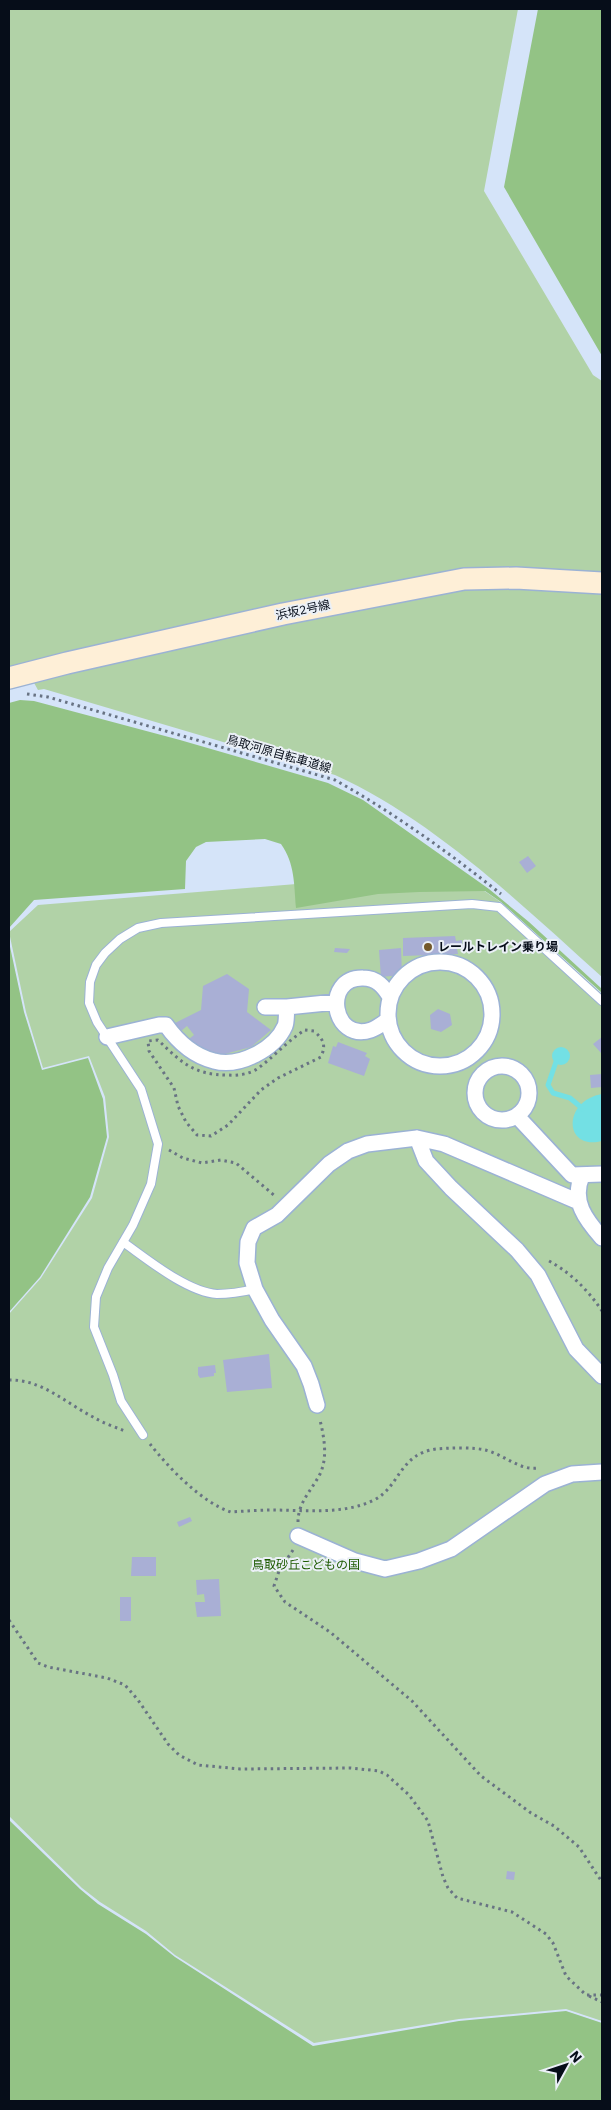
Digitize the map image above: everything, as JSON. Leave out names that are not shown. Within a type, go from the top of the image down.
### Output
[{"type":"street","name":"浜坂2号線","points":[[14,686],[67,663],[283,614],[464,579],[516,578],[602,583]]},
{"type":"street","points":[[444,962],[466,969],[475,976],[488,994],[492,1017],[486,1040],[471,1057],[459,1063],[445,1066],[432,1066],[418,1062],[407,1055],[391,1033],[388,1020],[390,997],[402,978],[421,965],[444,962]]},
{"type":"street","points":[[388,1020],[372,1030],[355,1030],[340,1019],[336,1002],[341,988],[346,983],[360,978],[374,980],[381,984],[390,997]]},
{"type":"street","points":[[264,1007],[287,1007],[336,1002]]},
{"type":"street","points":[[107,1037],[166,1025],[175,1039],[194,1053],[215,1062],[234,1062],[256,1054],[276,1040],[286,1024],[287,1007]]},
{"type":"street","points":[[471,1057],[483,1073]]},
{"type":"street","points":[[500,1066],[509,1067],[524,1077],[529,1094],[528,1103],[517,1116],[508,1120],[491,1119],[484,1114],[478,1106],[475,1089],[483,1073],[491,1068],[500,1066]]},
{"type":"street","points":[[517,1116],[572,1175],[602,1174]]},
{"type":"street","points":[[317,1405],[312,1384],[304,1366],[272,1320],[255,1290],[247,1263],[250,1235],[254,1228],[277,1215],[329,1164],[348,1151],[367,1144],[417,1138],[444,1144],[579,1202]]},
{"type":"street","points":[[417,1138],[426,1161],[538,1275],[576,1349],[602,1376]]},
{"type":"street","points":[[582,1176],[577,1198],[587,1221],[602,1238]]},
{"type":"street","points":[[298,1536],[355,1561],[385,1569],[419,1561],[451,1549],[545,1484],[572,1474],[602,1472]]},
{"type":"lane","points":[[143,1435],[121,1401],[94,1327],[96,1297],[108,1268],[123,1242],[151,1184],[158,1144],[142,1089],[97,1022],[89,1003],[90,982],[96,965],[120,939],[138,928],[161,923],[472,904],[486,905],[499,907],[602,1001]]},
{"type":"lane","points":[[123,1242],[196,1289],[215,1294],[255,1290]]},
{"type":"path","name":"鳥取河原自転車道線","points":[[14,686],[335,780],[374,802],[435,843],[505,898]]},
{"type":"path","points":[[158,1144],[183,1158],[202,1163],[221,1160],[236,1163],[287,1206]]},
{"type":"path","points":[[524,1259],[541,1257],[564,1269],[578,1282],[602,1311]]},
{"type":"path","points":[[9,1380],[25,1381],[43,1387],[94,1418],[130,1433],[143,1435],[160,1457],[190,1485],[220,1509],[231,1512],[319,1511],[358,1506],[375,1500],[414,1457],[435,1449],[485,1450],[533,1469],[540,1468]]},
{"type":"path","points":[[317,1405],[323,1433],[324,1457],[320,1472],[299,1510],[296,1546],[279,1571],[274,1586],[285,1602],[330,1632],[412,1701],[480,1776],[531,1813],[554,1826],[579,1847],[602,1882]]},
{"type":"path","points":[[9,1620],[38,1662],[48,1667],[107,1678],[125,1685],[138,1700],[168,1744],[179,1755],[198,1765],[240,1769],[352,1768],[379,1771],[388,1775],[409,1795],[428,1821],[443,1877],[448,1888],[457,1898],[512,1912],[546,1934],[553,1943],[566,1976],[586,1995],[602,2002]]},
{"type":"path","points":[[586,1995],[602,1995]]},
{"type":"green space","points":[[9,9],[518,9],[484,191],[593,375],[602,381],[602,574],[527,568],[471,570],[412,578],[9,667]]},
{"type":"green space","points":[[485,588],[573,590],[602,593],[602,977],[476,866],[407,815],[372,794],[335,775],[44,689],[38,690],[33,681],[35,679],[334,614],[446,591]]},
{"type":"green space","name":"鳥取砂丘こどもの国","points":[[461,875],[499,901],[602,994],[602,2021],[566,2009],[459,2019],[314,2043],[175,1955],[146,1931],[100,1902],[82,1888],[9,1816],[9,1314],[41,1278],[92,1198],[109,1137],[105,1097],[89,1056],[43,1068],[26,1012],[9,932],[38,905],[357,879]]},
{"type":"shaded area","points":[[538,9],[602,9],[602,356],[504,187]]},
{"type":"shaded area","points":[[20,700],[34,701],[180,740],[328,783],[363,800],[489,889],[529,922],[602,989],[602,993],[501,902],[485,891],[378,894],[296,908],[293,874],[286,852],[281,844],[265,839],[206,842],[196,847],[186,861],[185,889],[34,900],[9,928],[9,703]]},
{"type":"shaded area","points":[[9,942],[24,1012],[42,1070],[88,1058],[103,1099],[107,1137],[90,1197],[40,1277],[9,1312]]},
{"type":"shaded area","points":[[557,1047],[565,1047],[570,1052],[568,1063],[557,1065],[552,1060],[552,1052]]},
{"type":"shaded area","points":[[602,1094],[602,1141],[589,1142],[580,1139],[575,1132],[573,1124],[574,1115],[589,1098]]},
{"type":"shaded area","points":[[9,1820],[98,1904],[146,1934],[175,1957],[313,2046],[459,2021],[566,2011],[602,2023],[602,2101],[9,2101]]},
{"type":"building","points":[[528,856],[536,866],[527,873],[519,862]]},
{"type":"building","points":[[455,936],[456,941],[462,940],[463,948],[457,949],[458,954],[403,956],[403,938]]},
{"type":"building","points":[[335,948],[350,949],[347,953],[334,952]]},
{"type":"building","points":[[401,948],[402,975],[381,977],[379,950]]},
{"type":"building","points":[[227,974],[249,989],[247,1012],[271,1030],[251,1047],[221,1055],[195,1048],[183,1034],[189,1039],[194,1035],[187,1026],[181,1031],[173,1024],[201,1010],[203,986]]},
{"type":"building","points":[[438,1009],[450,1014],[452,1025],[441,1032],[431,1029],[430,1015]]},
{"type":"building","points":[[602,1037],[602,1052],[601,1053],[593,1044]]},
{"type":"building","points":[[338,1042],[367,1053],[365,1056],[370,1059],[364,1076],[328,1063],[333,1046],[336,1047]]},
{"type":"building","points":[[602,1074],[602,1087],[591,1088],[590,1075]]},
{"type":"building","points":[[269,1354],[272,1388],[227,1392],[223,1360]]},
{"type":"building","points":[[215,1365],[216,1373],[214,1373],[214,1376],[200,1378],[198,1367]]},
{"type":"building","points":[[190,1517],[192,1521],[179,1527],[177,1522]]},
{"type":"building","points":[[132,1557],[156,1557],[156,1576],[131,1576]]},
{"type":"building","points":[[219,1579],[221,1616],[197,1617],[195,1602],[205,1602],[204,1594],[197,1595],[196,1580]]},
{"type":"building","points":[[120,1597],[131,1597],[131,1621],[120,1621]]},
{"type":"building","points":[[507,1871],[515,1872],[514,1880],[506,1879]]},
{"type":"waterway","points":[[557,1059],[548,1085],[553,1093],[570,1098],[583,1109]]},
{"type":"place","name":"レールトレイン乗り場","points":[[428,947]]}]
